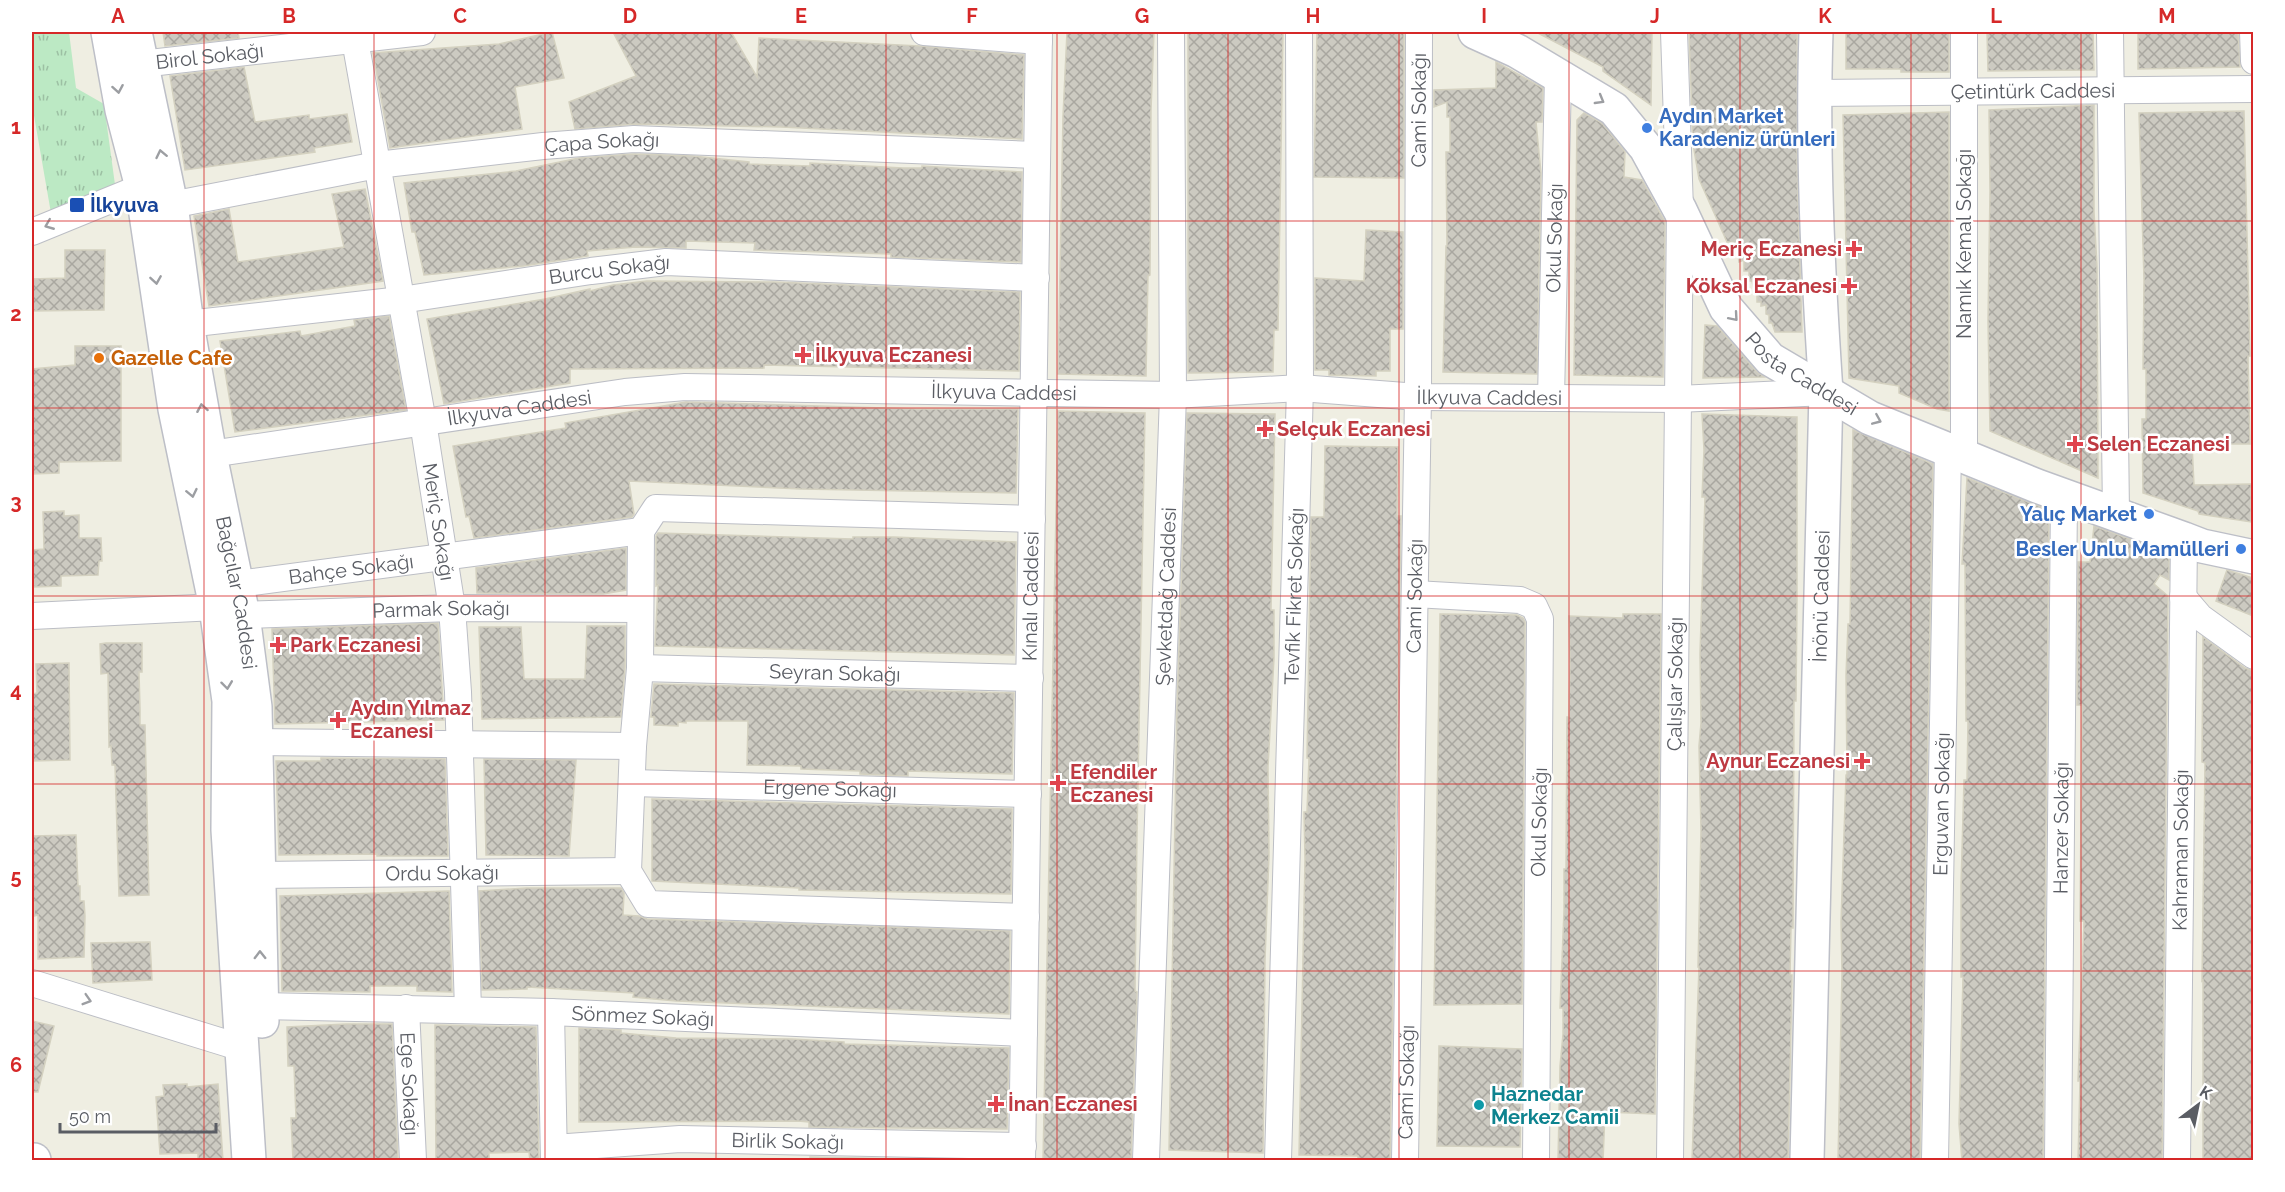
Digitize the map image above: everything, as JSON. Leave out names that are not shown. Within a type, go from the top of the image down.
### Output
[{"type":"main road","points":[[108,32],[122,110],[142,187],[175,409],[197,456]]},
{"type":"main road","points":[[135,32],[171,205],[187,324],[197,456],[233,602],[229,701],[228,830],[249,1161]]},
{"type":"main road","name":"Posta Caddesi","points":[[1475,32],[1516,41],[1558,76],[1614,109],[1646,148],[1680,210],[1726,308],[1770,359],[1870,418],[2064,496],[2202,546],[2253,557]]},
{"type":"main road","name":"İnönü Caddesi","points":[[1807,1161],[1826,392],[1818,266],[1814,93],[1816,32]]},
{"type":"main road","name":"Bağcılar Caddesi","points":[[233,602],[255,707],[261,1006],[270,1161]]},
{"type":"street","name":"Birol Sokağı","points":[[141,64],[250,42],[422,32]]},
{"type":"street","points":[[924,32],[1039,36]]},
{"type":"street","name":"Şevketdağ Caddesi","points":[[1146,1161],[1173,395],[1171,32]]},
{"type":"street","name":"Tevfik Fikret Sokağı","points":[[1278,1161],[1300,388],[1299,32]]},
{"type":"street","name":"Cami Sokağı","points":[[1405,1161],[1418,397],[1419,32]]},
{"type":"street","name":"Çalışlar Sokağı","points":[[1670,1161],[1680,210],[1674,32]]},
{"type":"street","name":"Namık Kemal Sokağı","points":[[1956,453],[1964,32]]},
{"type":"street","points":[[2110,32],[2116,514]]},
{"type":"street","points":[[2253,32],[2253,61]]},
{"type":"street","name":"Meriç Sokağı","points":[[365,36],[377,165],[423,422],[452,608],[468,1010]]},
{"type":"street","name":"Kınalı Caddesi","points":[[1022,1153],[1039,36]]},
{"type":"street","name":"Okul Sokağı","points":[[1551,398],[1558,76]]},
{"type":"street","name":"Çetintürk Caddesi","points":[[1814,93],[2253,89]]},
{"type":"street","name":"Çapa Sokağı","points":[[171,205],[377,165],[543,146],[634,139],[1037,155]]},
{"type":"street","points":[[32,232],[142,187]]},
{"type":"street","name":"Burcu Sokağı","points":[[187,324],[401,300],[666,262],[1036,278]]},
{"type":"street","name":"İlkyuva Caddesi","points":[[197,456],[625,392],[685,387],[1173,395],[1300,388],[1418,397],[1678,399],[1826,392]]},
{"type":"street","name":"Erguvan Sokağı","points":[[1935,1161],[1956,453]]},
{"type":"street","name":"Hanzer Sokağı","points":[[2058,1161],[2064,496]]},
{"type":"street","points":[[1026,917],[648,904],[628,871],[633,746],[640,668],[641,531],[656,508],[1032,519]]},
{"type":"street","name":"Bahçe Sokağı","points":[[233,602],[445,558],[641,531]]},
{"type":"street","name":"Kahraman Sokağı","points":[[2177,1161],[2184,539]]},
{"type":"street","name":"Okul Sokağı","points":[[1415,594],[1520,600],[1534,606],[1540,619],[1536,1161]]},
{"type":"street","points":[[2183,597],[2200,617],[2253,656]]},
{"type":"street","points":[[32,616],[233,602]]},
{"type":"street","name":"Parmak Sokağı","points":[[233,602],[452,608],[639,609]]},
{"type":"street","name":"Seyran Sokağı","points":[[640,668],[1030,678]]},
{"type":"street","points":[[255,742],[633,746]]},
{"type":"street","name":"Ergene Sokağı","points":[[632,783],[1028,794]]},
{"type":"street","name":"Ordu Sokağı","points":[[258,874],[628,871]]},
{"type":"street","points":[[32,982],[242,1048]]},
{"type":"street","name":"Sönmez Sokağı","points":[[261,1006],[550,1012],[1024,1033]]},
{"type":"street","name":"Ege Sokağı","points":[[406,1008],[413,1161]]},
{"type":"street","points":[[550,1012],[554,1154]]},
{"type":"street","name":"Birlik Sokağı","points":[[554,1154],[680,1139],[1022,1153]]},
{"type":"green space","points":[[32,32],[69,32],[76,88],[104,104],[116,192],[52,219],[32,104]]},
{"type":"building","points":[[163,32],[238,32],[239,38],[165,46]]},
{"type":"building","points":[[552,32],[564,78],[515,87],[522,129],[390,148],[373,53],[499,44]]},
{"type":"building","points":[[613,32],[731,32],[757,77],[759,38],[920,46],[1024,55],[1022,139],[781,127],[635,124],[575,129],[569,102],[636,76]]},
{"type":"building","points":[[1067,32],[1154,32],[1146,376],[1058,374]]},
{"type":"building","points":[[1188,32],[1283,32],[1278,330],[1274,330],[1273,372],[1188,373]]},
{"type":"building","points":[[1317,32],[1404,32],[1404,178],[1314,177]]},
{"type":"building","points":[[1536,32],[1652,32],[1651,105],[1603,71],[1603,67]]},
{"type":"building","points":[[1689,32],[1797,32],[1797,168],[1802,332],[1775,332],[1772,323],[1769,323],[1769,315],[1766,314],[1766,305],[1761,306],[1761,302],[1757,302],[1757,290],[1754,290],[1752,281],[1749,281],[1749,271],[1744,271],[1744,260],[1739,262],[1738,255],[1735,255],[1733,242],[1727,242],[1699,179],[1693,144]]},
{"type":"building","points":[[1846,32],[1949,32],[1949,72],[1846,69]]},
{"type":"building","points":[[1987,32],[2093,32],[2094,70],[1988,71]]},
{"type":"building","points":[[2138,32],[2238,32],[2240,67],[2138,69]]},
{"type":"building","points":[[1496,62],[1543,88],[1542,122],[1536,122],[1541,173],[1537,374],[1443,372],[1447,246],[1446,152],[1450,152],[1450,117],[1447,117],[1447,102],[1434,107],[1434,90],[1496,88]]},
{"type":"building","points":[[244,67],[255,122],[309,115],[309,119],[347,114],[352,142],[314,148],[315,152],[185,170],[170,76]]},
{"type":"building","points":[[2094,105],[2098,478],[1990,431],[1988,321],[1989,110]]},
{"type":"building","points":[[2244,111],[2250,444],[2192,444],[2194,485],[2251,484],[2251,522],[2199,514],[2198,511],[2143,493],[2142,419],[2146,419],[2146,369],[2143,369],[2144,280],[2139,113]]},
{"type":"building","points":[[1949,112],[1949,411],[1937,409],[1899,393],[1899,386],[1849,378],[1843,115]]},
{"type":"building","points":[[1584,113],[1602,123],[1625,152],[1624,177],[1642,180],[1665,222],[1663,377],[1574,375],[1577,120]]},
{"type":"building","points":[[634,154],[693,156],[749,162],[749,164],[810,166],[810,163],[903,168],[922,168],[922,166],[1022,172],[1021,262],[891,257],[891,254],[754,250],[755,243],[686,241],[686,248],[636,247],[587,251],[588,256],[523,266],[424,275],[415,232],[412,232],[404,183],[516,171],[579,158]]},
{"type":"building","points":[[365,189],[383,281],[209,306],[194,216],[229,209],[238,262],[344,247],[332,194]]},
{"type":"building","points":[[1366,230],[1403,232],[1403,329],[1390,329],[1390,371],[1376,371],[1376,376],[1329,375],[1329,370],[1315,370],[1315,278],[1364,281]]},
{"type":"building","points":[[65,250],[105,250],[104,310],[32,311],[32,279],[65,278]]},
{"type":"building","points":[[647,281],[774,282],[1020,292],[1019,371],[764,365],[764,368],[570,369],[570,383],[444,404],[427,319],[613,285]]},
{"type":"building","points":[[389,316],[406,410],[235,432],[220,341],[300,331],[301,336],[355,326],[354,320]]},
{"type":"building","points":[[1705,325],[1717,326],[1756,371],[1764,377],[1703,378]]},
{"type":"building","points":[[75,346],[121,346],[121,461],[59,462],[59,473],[32,474],[32,369],[75,365]]},
{"type":"building","points":[[686,402],[917,409],[1018,409],[1016,493],[801,489],[629,481],[634,514],[632,517],[474,538],[469,516],[466,517],[453,446],[566,428],[565,423]]},
{"type":"building","points":[[1058,411],[1145,413],[1137,834],[1135,991],[1137,992],[1131,1161],[1043,1161]]},
{"type":"building","points":[[1187,413],[1275,414],[1271,610],[1274,610],[1274,658],[1268,767],[1269,855],[1265,960],[1263,1153],[1169,1150],[1177,705]]},
{"type":"building","points":[[1702,414],[1797,417],[1796,701],[1794,701],[1793,928],[1791,928],[1788,1161],[1692,1161],[1701,830],[1700,654],[1705,497],[1702,497],[1704,450]]},
{"type":"building","points":[[1853,430],[1933,464],[1920,1161],[1838,1161],[1841,922],[1847,774],[1846,675],[1848,624],[1850,624]]},
{"type":"building","points":[[1325,446],[1398,447],[1397,516],[1401,516],[1390,1161],[1358,1161],[1358,1156],[1299,1155],[1304,812],[1307,812],[1309,758],[1307,758],[1311,517],[1324,517]]},
{"type":"building","points":[[1967,478],[2049,510],[2043,1161],[1962,1161],[1959,1124],[1963,977],[1961,977],[1961,885],[1968,721],[1966,721],[1965,564],[1962,564]]},
{"type":"building","points":[[64,511],[64,516],[79,515],[79,538],[101,538],[102,561],[99,561],[98,575],[61,576],[61,586],[34,587],[32,550],[44,549],[43,512]]},
{"type":"building","points":[[2094,526],[2169,553],[2169,580],[2160,575],[2154,584],[2168,596],[2162,1161],[2078,1161],[2080,1081],[2078,1081],[2084,921],[2080,921],[2082,705],[2077,705],[2078,562],[2090,562]]},
{"type":"building","points":[[658,533],[853,539],[853,537],[894,537],[1016,542],[1014,655],[655,646],[658,585],[656,586],[656,536]]},
{"type":"building","points":[[626,548],[626,590],[603,594],[477,593],[476,568]]},
{"type":"building","points":[[2227,570],[2253,578],[2253,616],[2216,601]]},
{"type":"building","points":[[1440,614],[1517,615],[1525,622],[1522,1004],[1434,1005]]},
{"type":"building","points":[[1623,614],[1661,614],[1655,1114],[1605,1112],[1603,1161],[1558,1161],[1563,1034],[1563,1008],[1560,1008],[1564,869],[1566,869],[1569,616],[1623,618]]},
{"type":"building","points":[[438,623],[444,720],[275,724],[272,629]]},
{"type":"building","points":[[587,626],[625,626],[625,667],[621,717],[482,719],[479,627],[521,627],[524,679],[585,679]]},
{"type":"building","points":[[2203,637],[2245,668],[2253,671],[2253,1161],[2203,1161],[2202,981],[2205,763],[2202,762]]},
{"type":"building","points":[[142,643],[142,672],[139,672],[140,725],[145,725],[149,895],[119,896],[115,765],[112,765],[111,746],[109,747],[108,673],[101,674],[100,644]]},
{"type":"building","points":[[69,663],[70,760],[32,761],[32,694],[37,693],[36,664]]},
{"type":"building","points":[[654,684],[1014,693],[1012,774],[908,771],[908,776],[860,774],[860,771],[801,769],[801,766],[747,765],[748,721],[686,721],[686,723],[678,722],[678,726],[654,725],[654,717],[651,717]]},
{"type":"building","points":[[321,758],[445,759],[448,856],[279,855],[276,761],[321,761]]},
{"type":"building","points":[[484,759],[576,760],[569,856],[486,855]]},
{"type":"building","points":[[652,799],[1012,809],[1011,894],[799,890],[799,888],[652,881]]},
{"type":"building","points":[[76,835],[78,886],[80,886],[80,901],[84,901],[85,916],[84,957],[38,959],[38,915],[34,916],[35,902],[33,902],[32,836]]},
{"type":"building","points":[[526,888],[621,888],[624,893],[623,915],[647,919],[1010,931],[1009,1014],[676,1001],[633,997],[634,993],[527,987],[527,989],[482,990],[479,891]]},
{"type":"building","points":[[449,891],[452,992],[417,991],[417,986],[370,986],[370,992],[282,991],[280,896]]},
{"type":"building","points":[[150,942],[152,980],[93,983],[91,943]]},
{"type":"building","points":[[32,1021],[54,1026],[38,1092],[32,1092]]},
{"type":"building","points":[[392,1024],[398,1161],[293,1161],[291,1118],[296,1118],[294,1066],[288,1066],[287,1027]]},
{"type":"building","points":[[435,1025],[536,1027],[539,1161],[530,1161],[529,1152],[489,1153],[489,1161],[436,1161]]},
{"type":"building","points":[[579,1028],[621,1030],[621,1033],[676,1038],[792,1039],[844,1042],[844,1044],[1009,1048],[1007,1129],[809,1127],[809,1122],[798,1121],[579,1122]]},
{"type":"building","name":"Haznedar Merkez Camii","points":[[1439,1046],[1522,1049],[1520,1147],[1437,1146]]},
{"type":"building","points":[[187,1084],[187,1087],[218,1084],[223,1161],[198,1161],[198,1153],[160,1154],[156,1097],[164,1096],[163,1085]]},
{"type":"building","points":[[810,1157],[907,1159],[907,1161],[810,1161]]},
{"type":"place","name":"Aydın Market Karadeniz ürünleri","points":[[1647,128]]},
{"type":"place","name":"İlkyuva","points":[[77,205]]},
{"type":"place","name":"Meriç Eczanesi","points":[[1854,249]]},
{"type":"place","name":"Köksal Eczanesi","points":[[1849,286]]},
{"type":"place","name":"İlkyuva Eczanesi","points":[[803,355]]},
{"type":"place","name":"Gazelle Cafe","points":[[99,358]]},
{"type":"place","name":"Selçuk Eczanesi","points":[[1265,429]]},
{"type":"place","name":"Selen Eczanesi","points":[[2075,444]]},
{"type":"place","name":"Yalıç Market","points":[[2149,514]]},
{"type":"place","name":"Besler Unlu Mamülleri","points":[[2241,549]]},
{"type":"place","name":"Park Eczanesi","points":[[278,645]]},
{"type":"place","name":"Aydın Yılmaz Eczanesi","points":[[338,720]]},
{"type":"place","name":"Aynur Eczanesi","points":[[1862,761]]},
{"type":"place","name":"Efendiler Eczanesi","points":[[1058,783]]},
{"type":"place","name":"İnan Eczanesi","points":[[996,1104]]},
{"type":"place","name":"Haznedar Merkez Camii","points":[[1479,1105]]}]
